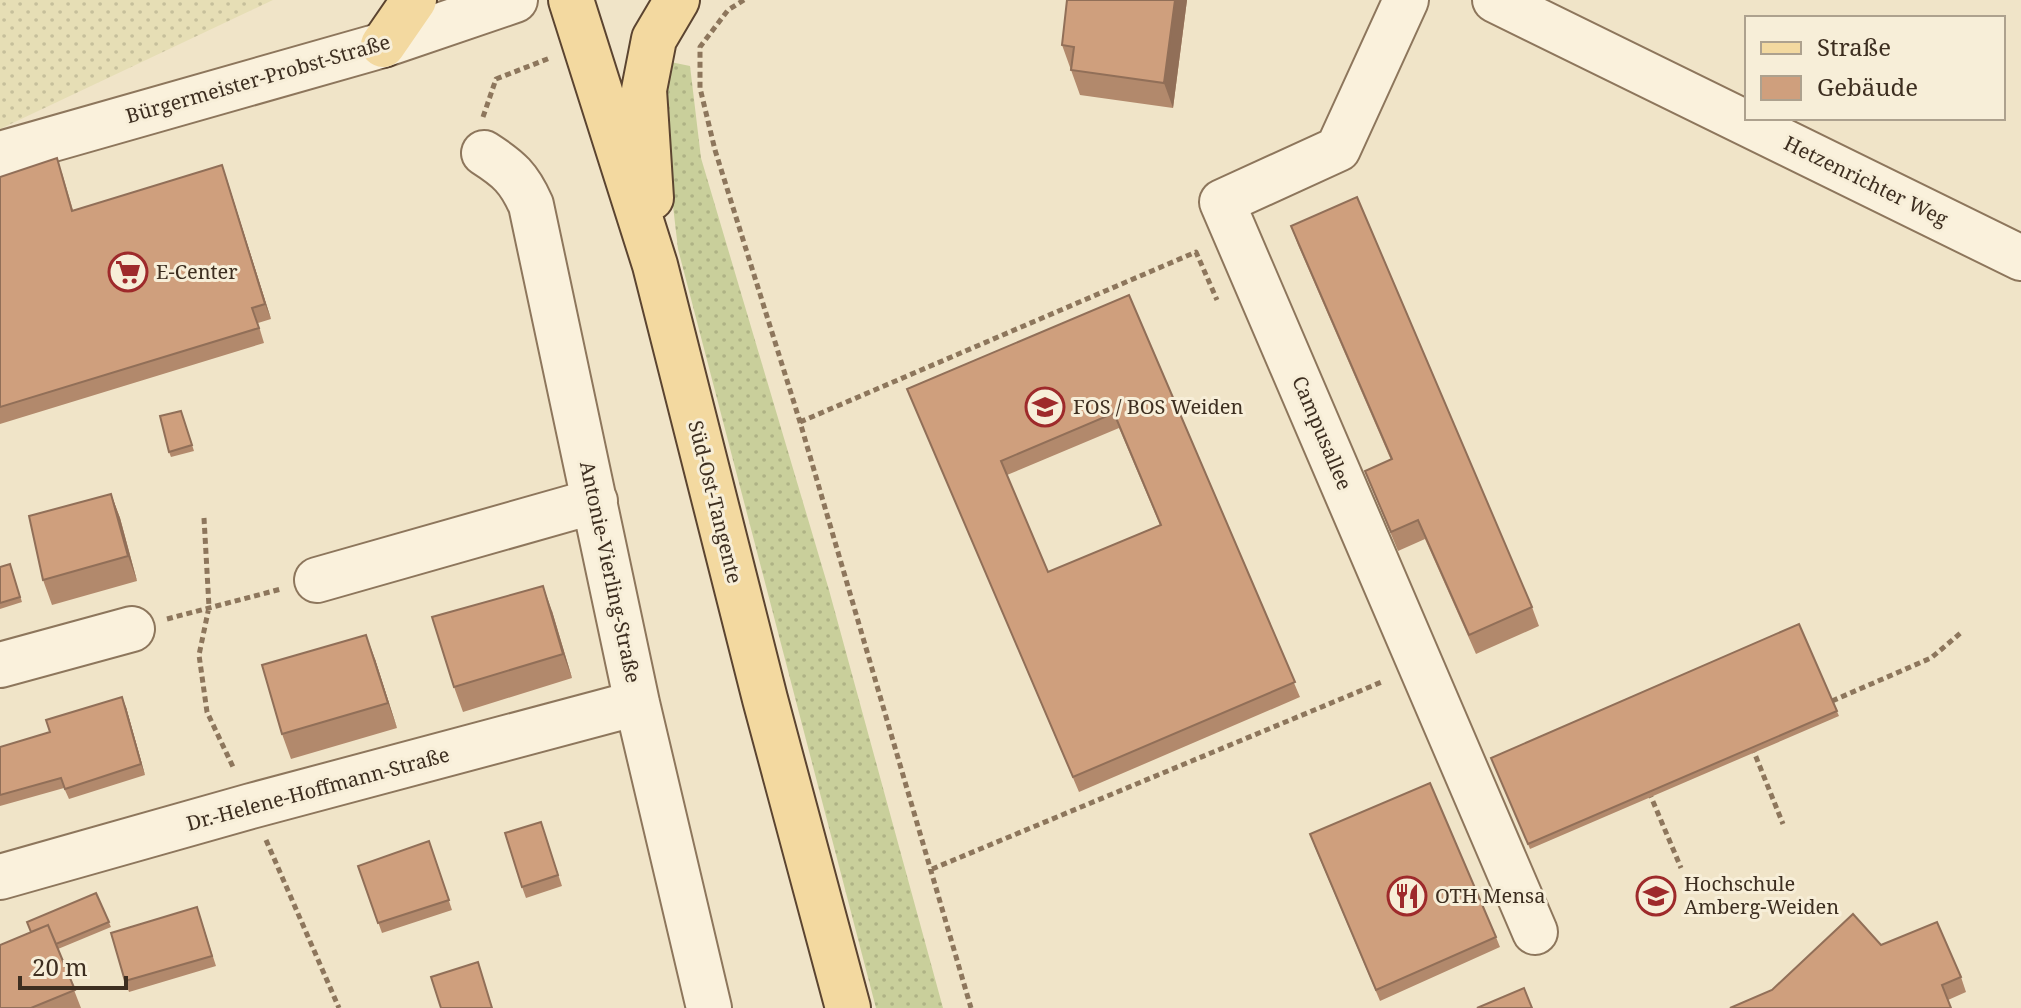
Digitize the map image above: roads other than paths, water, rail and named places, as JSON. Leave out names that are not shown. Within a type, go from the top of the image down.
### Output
[{"type":"main road","points":[[383,45],[414,0]]},
{"type":"main road","name":"Süd-Ost-Tangente","points":[[571,0],[655,265],[765,699],[848,1008]]},
{"type":"main road","points":[[655,265],[644,90],[654,39],[677,0]]},
{"type":"street","name":"Bürgermeister-Probst-Straße","points":[[0,154],[383,45],[515,0]]},
{"type":"street","name":"Campusallee","points":[[1406,0],[1338,149],[1222,202],[1535,932]]},
{"type":"street","name":"Hetzenrichter Weg","points":[[1495,0],[2021,258]]},
{"type":"street","name":"Antonie-Vierling-Straße","points":[[484,153],[521,182],[531,205],[637,703],[709,1008]]},
{"type":"street","points":[[317,580],[595,501]]},
{"type":"street","points":[[0,665],[132,629]]},
{"type":"street","name":"Dr.-Helene-Hoffmann-Straße","points":[[0,877],[637,703]]},
{"type":"place","name":"E-Center","points":[[128,272]]},
{"type":"place","name":"FOS / BOS Weiden","points":[[1045,407]]},
{"type":"place","name":"OTH Mensa","points":[[1407,896]]},
{"type":"place","name":"Hochschule Amberg-Weiden","points":[[1656,896]]}]
